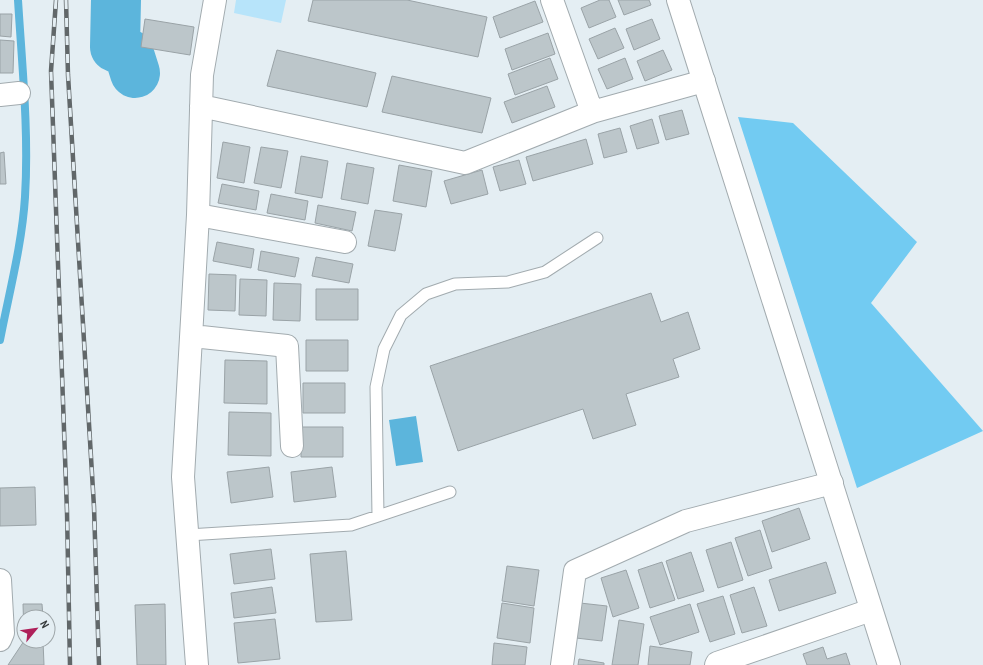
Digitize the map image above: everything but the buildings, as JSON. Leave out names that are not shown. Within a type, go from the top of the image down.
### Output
[{"type":"street","points":[[197,665],[188,535],[182,477],[192,336],[198,215],[202,75],[215,0]]},
{"type":"street","points":[[552,0],[592,112]]},
{"type":"street","points":[[678,0],[889,665]]},
{"type":"street","points":[[201,106],[465,163],[592,112],[704,81]]},
{"type":"street","points":[[198,215],[345,242]]},
{"type":"street","points":[[192,336],[288,346],[292,446]]},
{"type":"street","points":[[562,665],[575,571],[686,521],[832,483]]},
{"type":"street","points":[[0,580],[3,633],[0,640]]},
{"type":"street","points":[[716,665],[717,663],[871,610]]},
{"type":"lane","points":[[378,516],[376,386],[384,349],[401,314],[426,294],[455,284],[508,282],[545,272],[597,238]]},
{"type":"lane","points":[[188,535],[351,525],[450,492]]},
{"type":"shaded area","points":[[98,0],[116,0],[115,58],[101,48]]},
{"type":"shaded area","points":[[236,0],[286,0],[281,23],[234,13]]},
{"type":"shaded area","points":[[738,117],[793,123],[917,242],[871,303],[983,431],[857,488]]},
{"type":"shaded area","points":[[416,416],[423,462],[396,466],[389,420]]},
{"type":"waterway","points":[[0,340],[18,251],[25,197],[26,123],[18,0]]},
{"type":"waterway","points":[[116,0],[115,47],[129,54],[135,73]]},
{"type":"railway","points":[[56,0],[51,71],[67,512],[70,665]]},
{"type":"railway","points":[[66,0],[68,75],[94,507],[99,665]]}]
